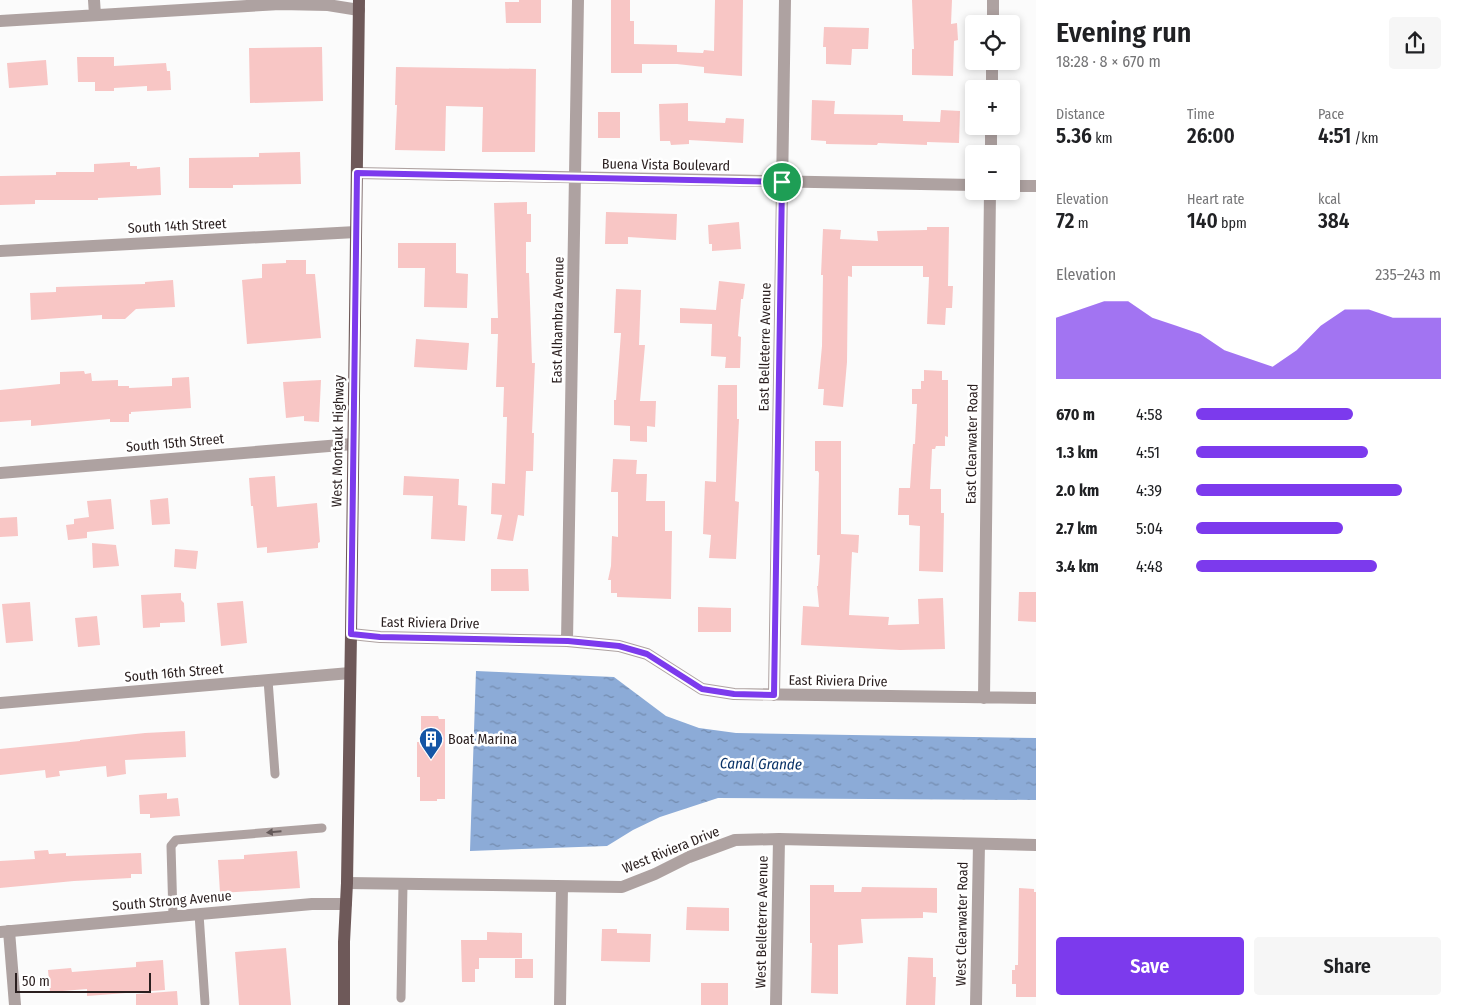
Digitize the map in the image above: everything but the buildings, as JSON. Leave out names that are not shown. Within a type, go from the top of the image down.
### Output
[{"type":"main road","name":"West Montauk Highway","points":[[344,1005],[359,5]]},
{"type":"street","points":[[94,0],[95,15]]},
{"type":"street","name":"East Alhambra Avenue","points":[[568,641],[578,0]]},
{"type":"street","name":"East Belleterre Avenue","points":[[774,695],[785,0]]},
{"type":"street","points":[[993,0],[993,15]]},
{"type":"street","points":[[0,21],[280,2],[359,5]]},
{"type":"street","name":"Buena Vista Boulevard","points":[[357,173],[965,185]]},
{"type":"street","points":[[1020,186],[1036,186]]},
{"type":"street","name":"East Clearwater Road","points":[[984,698],[990,200]]},
{"type":"street","name":"South 14th Street","points":[[0,251],[356,232]]},
{"type":"street","name":"South 15th Street","points":[[0,473],[352,444]]},
{"type":"street","name":"East Riviera Drive","points":[[351,634],[380,637],[568,641],[619,646],[647,654],[702,689],[734,694],[1036,698]]},
{"type":"street","name":"South 16th Street","points":[[0,703],[350,673]]},
{"type":"street","name":"West Riviera Drive","points":[[347,883],[622,887],[654,874],[689,856],[734,840],[779,839],[1036,845]]},
{"type":"street","name":"West Belleterre Avenue","points":[[776,1005],[779,839]]},
{"type":"street","name":"West Clearwater Road","points":[[976,1005],[979,844]]},
{"type":"street","points":[[560,1005],[562,887]]},
{"type":"street","name":"South Strong Avenue","points":[[5,932],[312,904],[346,904]]},
{"type":"street","points":[[5,932],[15,1005]]},
{"type":"lane","points":[[268,680],[275,774]]},
{"type":"lane","points":[[173,916],[171,846],[176,840],[322,828]]},
{"type":"lane","points":[[401,998],[403,884]]},
{"type":"lane","points":[[199,914],[205,1003]]},
{"type":"water","name":"Canal Grande","points":[[476,671],[614,677],[666,716],[699,728],[736,733],[1036,738],[1036,800],[718,798],[660,817],[633,830],[607,846],[470,851]]},
{"type":"place","name":"Boat Marina","points":[[431,760]]},
{"type":"route","points":[[357,173],[782,182],[774,695],[734,694],[702,689],[647,654],[619,646],[568,641],[380,637],[351,634],[357,173]]}]
